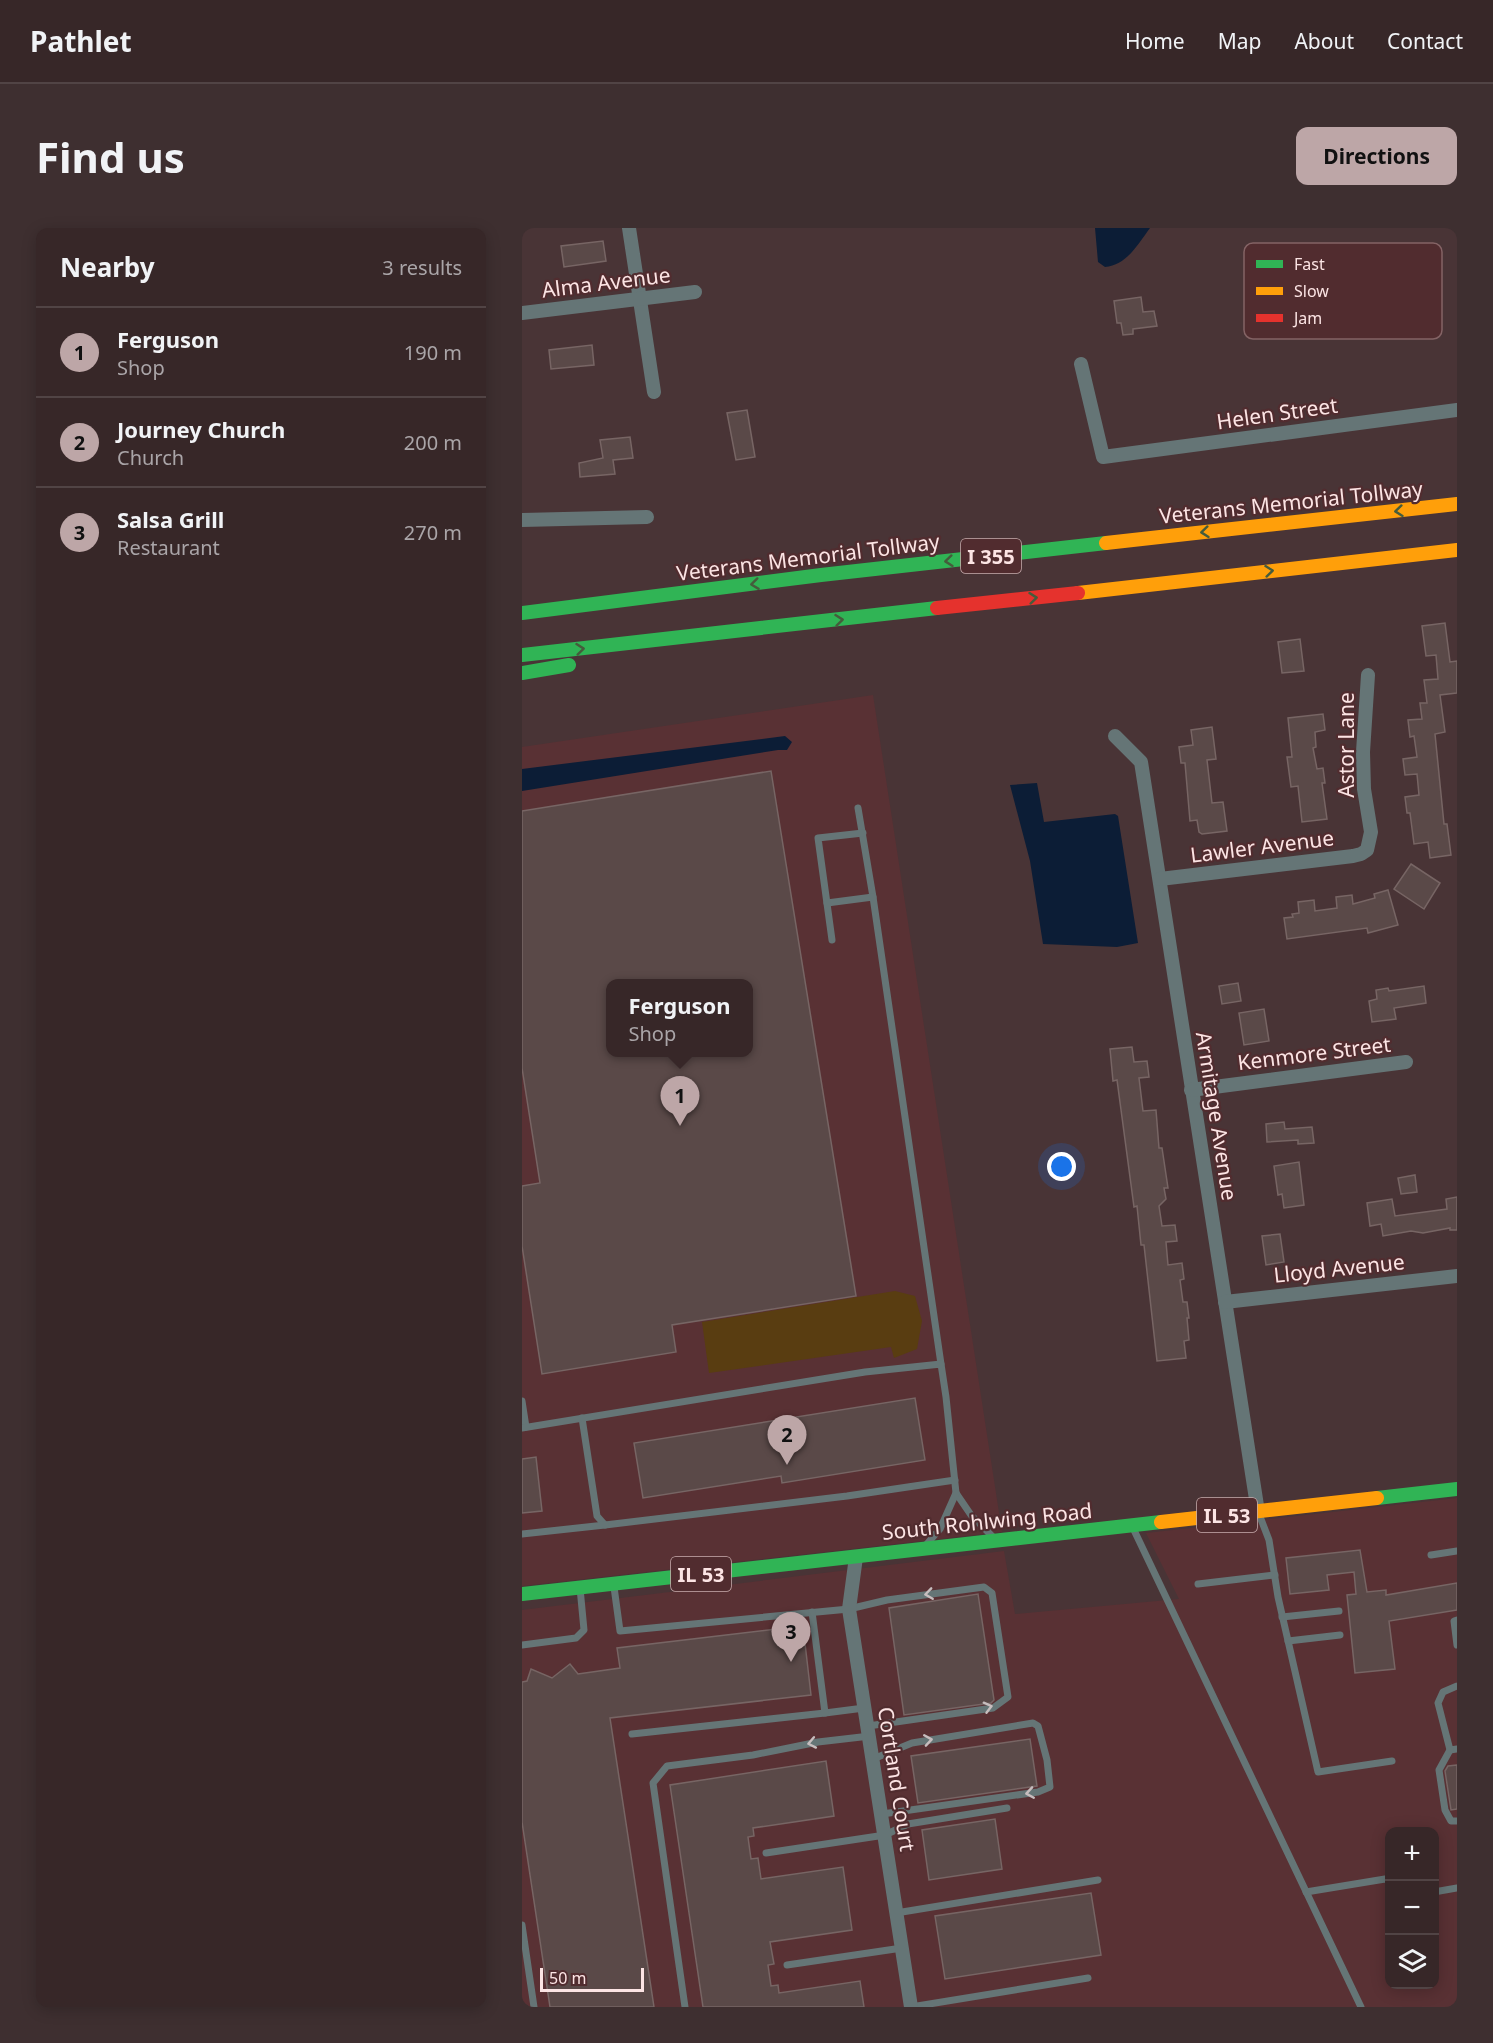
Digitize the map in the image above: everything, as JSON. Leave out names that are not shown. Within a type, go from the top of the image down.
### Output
[{"type":"main road","name":"Veterans Memorial Tollway","points":[[523,613],[839,573],[1457,504]]},
{"type":"main road","name":"I 355","points":[[522,655],[1457,550]]},
{"type":"main road","points":[[522,673],[781,626]]},
{"type":"main road","name":"South Rohlwing Road","points":[[522,1594],[1457,1489]]},
{"type":"street","points":[[629,228],[654,392]]},
{"type":"street","name":"Alma Avenue","points":[[522,313],[695,292]]},
{"type":"street","name":"Helen Street","points":[[1081,363],[1103,458],[1457,410]]},
{"type":"street","points":[[522,520],[647,517]]},
{"type":"street","name":"Astor Lane","points":[[1367,850],[1371,832],[1364,789],[1363,752],[1368,675]]},
{"type":"street","name":"Armitage Avenue","points":[[1115,736],[1141,762],[1258,1512]]},
{"type":"street","name":"Lawler Avenue","points":[[1160,879],[1353,856],[1367,850]]},
{"type":"street","name":"Kenmore Street","points":[[1191,1090],[1406,1062]]},
{"type":"street","name":"Lloyd Avenue","points":[[1225,1302],[1457,1276]]},
{"type":"street","name":"Cortland Court","points":[[856,1557],[849,1609],[911,2007]]},
{"type":"lane","points":[[858,808],[941,1364],[955,1480],[956,1493],[940,1529],[923,1549]]},
{"type":"lane","points":[[832,940],[818,838],[862,833]]},
{"type":"lane","points":[[827,903],[873,897]]},
{"type":"lane","points":[[522,1401],[524,1428],[865,1372],[941,1364]]},
{"type":"lane","points":[[582,1418],[597,1516],[605,1525]]},
{"type":"lane","points":[[522,1534],[847,1496],[955,1480]]},
{"type":"lane","points":[[956,1493],[971,1515],[996,1541]]},
{"type":"lane","points":[[1258,1512],[1269,1540],[1282,1617],[1318,1772],[1392,1761]]},
{"type":"lane","points":[[1132,1526],[1361,2007]]},
{"type":"lane","points":[[1431,1555],[1457,1551]]},
{"type":"lane","points":[[1198,1584],[1275,1575]]},
{"type":"lane","points":[[614,1584],[620,1631],[849,1609],[887,1600],[984,1587],[992,1593],[1008,1697],[993,1708],[753,1755],[667,1766],[653,1783],[685,2007]]},
{"type":"lane","points":[[522,1645],[576,1638],[584,1630],[580,1588]]},
{"type":"lane","points":[[1282,1617],[1339,1611]]},
{"type":"lane","points":[[812,1612],[825,1713]]},
{"type":"lane","points":[[1457,1620],[1455,1621],[1457,1646]]},
{"type":"lane","points":[[1288,1641],[1340,1635]]},
{"type":"lane","points":[[1457,1686],[1443,1692],[1438,1703],[1453,1749],[1439,1770],[1445,1810],[1451,1821],[1457,1821]]},
{"type":"lane","points":[[632,1734],[865,1708]]},
{"type":"lane","points":[[873,1759],[912,1743],[1032,1723],[1038,1726],[1047,1760],[1050,1787],[1038,1792],[882,1814]]},
{"type":"lane","points":[[765,1853],[885,1835],[908,1824],[1007,1808]]},
{"type":"lane","points":[[1306,1892],[1384,1879],[1387,1881]]},
{"type":"lane","points":[[896,1913],[1098,1880]]},
{"type":"lane","points":[[1439,1891],[1457,1888]]},
{"type":"lane","points":[[522,1925],[534,2007]]},
{"type":"lane","points":[[787,1965],[902,1948]]},
{"type":"lane","points":[[911,2007],[1088,1978]]},
{"type":"shaded area","points":[[873,695],[1002,1532],[522,1586],[522,747]]},
{"type":"shaded area","points":[[895,1291],[915,1296],[922,1321],[917,1349],[894,1358],[891,1347],[709,1373],[702,1322]]},
{"type":"shaded area","points":[[1457,1498],[1457,2007],[522,2007],[522,1610],[1004,1551],[1015,1614],[1179,1599],[1146,1533]]},
{"type":"water","points":[[1095,228],[1150,228],[1126,258],[1105,267],[1098,262]]},
{"type":"water","points":[[785,736],[792,742],[787,750],[522,791],[522,769]]},
{"type":"water","points":[[1037,783],[1044,822],[1115,814],[1118,816],[1138,943],[1117,947],[1043,944],[1030,861],[1010,785]]},
{"type":"building","points":[[603,241],[606,261],[564,267],[561,246]]},
{"type":"building","points":[[1141,297],[1143,312],[1154,311],[1157,326],[1133,329],[1133,334],[1123,335],[1121,323],[1117,323],[1114,301]]},
{"type":"building","points":[[592,345],[594,365],[551,369],[549,350]]},
{"type":"building","points":[[747,410],[755,457],[736,460],[727,413]]},
{"type":"building","points":[[630,437],[633,458],[613,460],[615,474],[580,477],[579,463],[603,458],[600,440]]},
{"type":"building","points":[[1445,623],[1450,662],[1457,661],[1457,693],[1440,695],[1445,732],[1435,734],[1444,824],[1447,824],[1451,855],[1430,858],[1428,842],[1414,844],[1410,813],[1407,813],[1405,797],[1419,795],[1417,774],[1405,775],[1403,759],[1417,757],[1414,736],[1410,737],[1408,720],[1422,719],[1420,703],[1427,703],[1424,680],[1438,679],[1436,655],[1426,656],[1422,626]]},
{"type":"building","points":[[1300,639],[1304,671],[1282,673],[1278,642]]},
{"type":"building","points":[[1323,714],[1325,730],[1315,732],[1316,747],[1313,748],[1317,769],[1323,768],[1325,783],[1322,783],[1327,819],[1302,822],[1298,786],[1291,787],[1287,757],[1292,757],[1288,718]]},
{"type":"building","points":[[1212,727],[1216,759],[1207,760],[1212,803],[1223,802],[1227,831],[1202,834],[1199,832],[1197,820],[1190,821],[1185,763],[1181,763],[1179,747],[1193,745],[1191,730]]},
{"type":"building","points":[[771,771],[856,1296],[672,1325],[676,1352],[542,1374],[522,1246],[522,1186],[540,1183],[522,1068],[522,811]]},
{"type":"building","points":[[1411,864],[1440,883],[1424,909],[1394,889]]},
{"type":"building","points":[[1388,890],[1398,925],[1368,933],[1367,928],[1287,939],[1284,918],[1293,917],[1292,914],[1299,913],[1298,902],[1314,900],[1315,911],[1337,908],[1336,897],[1352,895],[1353,904],[1375,898],[1374,894]]},
{"type":"building","points":[[1238,983],[1241,1001],[1222,1004],[1219,986]]},
{"type":"building","points":[[1424,986],[1426,1003],[1394,1008],[1396,1019],[1372,1022],[1369,1001],[1377,999],[1376,990],[1388,988],[1389,991]]},
{"type":"building","points":[[1264,1009],[1269,1041],[1244,1045],[1239,1013]]},
{"type":"building","points":[[1132,1047],[1134,1062],[1147,1061],[1149,1077],[1139,1078],[1143,1111],[1156,1110],[1159,1148],[1162,1148],[1168,1188],[1164,1188],[1166,1199],[1159,1206],[1162,1226],[1175,1225],[1177,1241],[1166,1242],[1168,1265],[1182,1263],[1184,1279],[1180,1280],[1183,1302],[1187,1302],[1189,1318],[1187,1318],[1189,1340],[1184,1341],[1186,1358],[1157,1361],[1144,1245],[1141,1245],[1137,1206],[1134,1207],[1117,1080],[1113,1081],[1110,1049]]},
{"type":"building","points":[[1284,1122],[1285,1129],[1312,1127],[1314,1143],[1298,1144],[1298,1140],[1267,1142],[1266,1124]]},
{"type":"building","points":[[1299,1162],[1304,1205],[1284,1208],[1282,1194],[1278,1195],[1274,1166]]},
{"type":"building","points":[[1415,1175],[1417,1192],[1401,1194],[1398,1178]]},
{"type":"building","points":[[1457,1197],[1457,1230],[1450,1230],[1450,1228],[1423,1233],[1411,1231],[1383,1236],[1381,1224],[1370,1226],[1367,1203],[1392,1199],[1395,1216],[1447,1209],[1446,1199]]},
{"type":"building","points":[[1280,1234],[1284,1262],[1266,1265],[1262,1236]]},
{"type":"building","points":[[915,1398],[925,1460],[782,1483],[781,1476],[643,1498],[634,1443]]},
{"type":"building","points":[[536,1457],[542,1511],[522,1513],[522,1459]]},
{"type":"building","points":[[1360,1550],[1367,1592],[1386,1590],[1386,1595],[1457,1583],[1457,1610],[1389,1621],[1395,1669],[1355,1673],[1347,1595],[1356,1594],[1354,1572],[1327,1575],[1329,1590],[1290,1594],[1286,1558]]},
{"type":"building","points":[[978,1594],[994,1700],[991,1703],[904,1715],[889,1608]]},
{"type":"building","points":[[803,1626],[811,1695],[610,1718],[654,2007],[550,2007],[522,1822],[522,1682],[527,1681],[531,1669],[552,1678],[570,1664],[578,1674],[620,1668],[617,1648]]},
{"type":"building","points":[[1030,1739],[1037,1786],[918,1803],[911,1756]]},
{"type":"building","points":[[826,1761],[834,1816],[753,1828],[754,1836],[748,1837],[751,1859],[758,1858],[761,1879],[843,1867],[852,1930],[770,1942],[774,1964],[768,1965],[771,1986],[778,1985],[779,1993],[860,1981],[864,2007],[703,2007],[670,1785]]},
{"type":"building","points":[[1457,1765],[1457,1809],[1451,1810],[1445,1771],[1448,1766]]},
{"type":"building","points":[[995,1819],[1002,1869],[929,1880],[922,1830]]},
{"type":"building","points":[[1091,1893],[1101,1955],[945,1979],[935,1916]]},
{"type":"traffic: fast","points":[[522,613],[821,575],[1106,543]]},
{"type":"traffic: fast","points":[[522,655],[937,608]]},
{"type":"traffic: fast","points":[[522,673],[569,665]]},
{"type":"traffic: fast","points":[[1377,1498],[1457,1489]]},
{"type":"traffic: fast","points":[[522,1594],[1161,1522]]},
{"type":"traffic: slow","points":[[1106,543],[1457,504]]},
{"type":"traffic: slow","points":[[1078,593],[1457,550]]},
{"type":"traffic: slow","points":[[1161,1522],[1377,1498]]},
{"type":"traffic: jam","points":[[937,608],[1078,593]]},
{"type":"place","name":"Ferguson","points":[[680,1126]]},
{"type":"place","name":"Journey Church","points":[[787,1465]]},
{"type":"place","name":"Salsa Grill","points":[[791,1662]]}]
